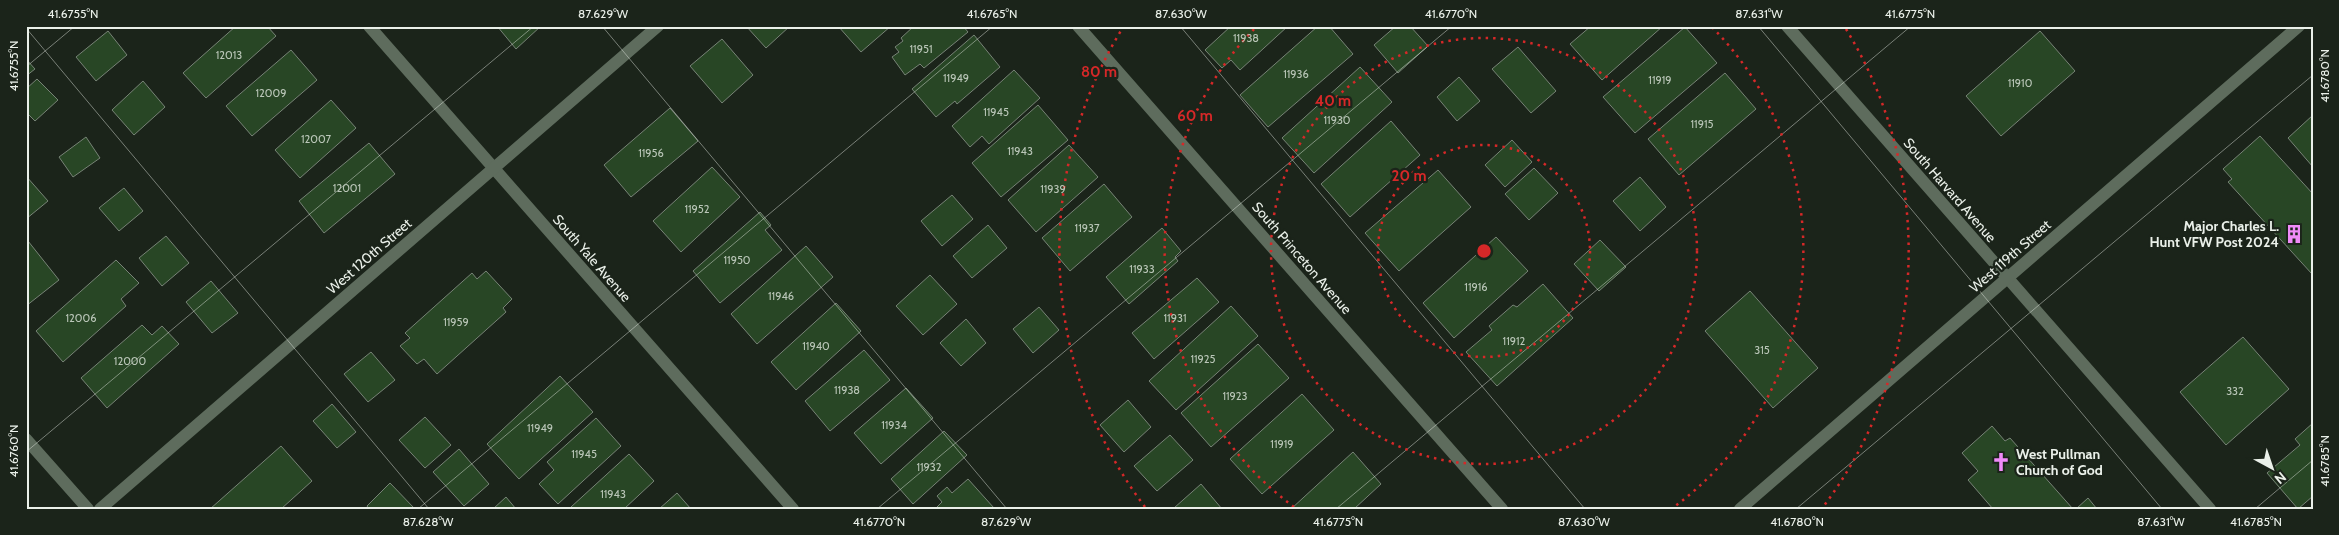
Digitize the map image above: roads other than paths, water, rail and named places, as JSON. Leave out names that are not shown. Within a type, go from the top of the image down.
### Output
[{"type":"street","name":"South Yale Avenue","points":[[370,26],[793,509]]},
{"type":"street","name":"West 120th Street","points":[[100,509],[658,26]]},
{"type":"street","name":"South Princeton Avenue","points":[[1078,26],[1502,509]]},
{"type":"street","name":"South Harvard Avenue","points":[[1787,26],[2210,509]]},
{"type":"street","name":"West 119th Street","points":[[1740,509],[2299,26]]},
{"type":"street","points":[[26,439],[88,509]]},
{"type":"place","name":"Major Charles L. Hunt VFW Post 2024","points":[[2294,234]]},
{"type":"place","name":"West Pullman Church of God","points":[[2001,462]]}]
